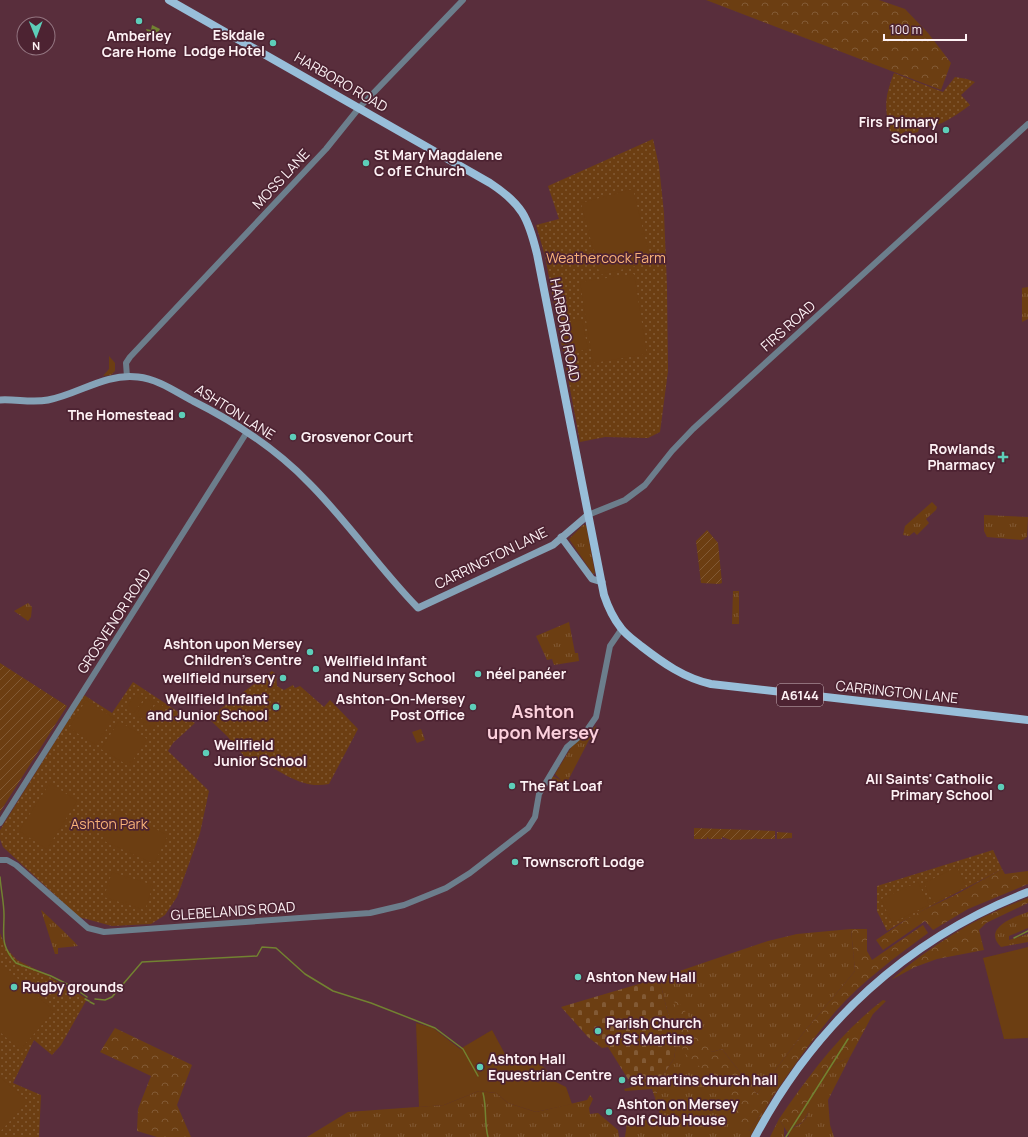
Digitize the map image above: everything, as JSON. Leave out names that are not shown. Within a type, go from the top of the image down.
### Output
[{"type":"main road","name":"HARBORO ROAD","points":[[169,0],[360,108],[490,184],[510,198],[523,213],[529,225],[538,254],[588,515],[606,600]]},
{"type":"main road","name":"ASHTON LANE","points":[[0,400],[30,402],[50,400],[96,382],[127,377],[137,377],[156,382],[206,407],[247,432],[311,484],[384,571],[418,608]]},
{"type":"main road","name":"FIRS ROAD","points":[[561,537],[588,515]]},
{"type":"main road","name":"CARRINGTON LANE","points":[[418,608],[544,550],[561,537],[592,579],[602,582]]},
{"type":"main road","name":"CARRINGTON LANE","points":[[606,600],[621,630],[672,669],[689,678],[711,684],[1028,720]]},
{"type":"main road","points":[[755,1137],[770,1109],[790,1078],[816,1044],[830,1027],[875,983],[910,956],[943,934],[976,916],[1028,892]]},
{"type":"street","name":"MOSS LANE","points":[[127,377],[126,363],[130,358],[326,149],[360,108],[462,0]]},
{"type":"street","name":"FIRS ROAD","points":[[588,515],[624,500],[645,485],[674,449],[695,427],[1028,124]]},
{"type":"street","name":"GROSVENOR ROAD","points":[[0,823],[247,432]]},
{"type":"street","name":"GLEBELANDS ROAD","points":[[0,860],[7,860],[16,865],[88,928],[104,932],[382,911],[437,893],[457,882],[528,828],[534,817],[539,794],[566,747],[587,730],[596,717],[610,646],[621,630]]},
{"type":"green space","points":[[706,0],[879,0],[905,9],[928,33],[951,63],[941,90]]},
{"type":"green space","points":[[894,73],[943,92],[955,77],[975,82],[961,95],[970,105],[946,121],[919,129],[918,132],[911,134],[906,131],[901,134],[890,131],[886,102]]},
{"type":"green space","name":"Weathercock Farm","points":[[653,139],[659,166],[664,213],[667,287],[668,371],[660,432],[648,438],[605,437],[580,442],[545,256],[536,225],[559,219],[548,186]]},
{"type":"green space","points":[[633,189],[651,262],[600,275],[581,203]]},
{"type":"green space","points":[[634,274],[647,354],[593,363],[580,282]]},
{"type":"green space","points":[[1028,287],[1028,319],[1022,322],[1022,288]]},
{"type":"green space","points":[[582,320],[588,349],[571,353],[565,323]]},
{"type":"green space","points":[[109,356],[115,363],[115,371],[111,375],[103,376],[109,369]]},
{"type":"green space","points":[[932,502],[937,507],[936,510],[926,519],[929,523],[917,535],[914,532],[909,536],[903,535],[905,526]]},
{"type":"green space","points":[[984,515],[1028,517],[1027,537],[1022,540],[987,537],[984,531]]},
{"type":"green space","points":[[583,525],[586,525],[595,573],[593,574],[569,539]]},
{"type":"green space","points":[[707,530],[718,543],[722,583],[719,584],[701,583],[696,541]]},
{"type":"green space","points":[[733,591],[739,591],[739,624],[732,624]]},
{"type":"green space","points":[[28,603],[32,607],[31,617],[28,621],[14,611]]},
{"type":"green space","points":[[569,622],[575,653],[578,653],[579,661],[554,665],[552,659],[547,660],[536,636]]},
{"type":"green space","points":[[0,663],[67,706],[0,812]]},
{"type":"green space","points":[[272,671],[276,674],[277,686],[284,690],[293,685],[295,688],[300,686],[324,707],[330,700],[358,729],[329,784],[308,784],[290,777],[254,758],[249,762],[227,736],[208,718]]},
{"type":"green space","name":"Ashton Park","points":[[133,682],[195,723],[173,743],[168,751],[209,791],[200,833],[177,897],[165,915],[151,924],[112,926],[79,917],[3,847],[0,839],[0,830],[84,695],[112,713]]},
{"type":"green space","points":[[137,692],[145,697],[134,713],[126,709]]},
{"type":"green space","points":[[147,698],[154,703],[144,720],[136,715]]},
{"type":"green space","points":[[86,700],[114,718],[96,745],[69,728]]},
{"type":"green space","points":[[157,702],[166,708],[152,730],[143,724]]},
{"type":"green space","points":[[119,721],[147,739],[129,766],[101,749]]},
{"type":"green space","points":[[596,726],[599,735],[589,740],[562,792],[548,785],[553,776],[562,781],[555,774],[572,746]]},
{"type":"green space","points":[[421,729],[425,740],[417,743],[412,732]]},
{"type":"green space","points":[[50,783],[77,801],[47,849],[19,831]]},
{"type":"green space","points":[[116,810],[168,835],[154,864],[102,840]]},
{"type":"green space","points":[[694,828],[775,831],[775,839],[756,838],[731,840],[722,837],[722,839],[709,839],[707,837],[707,839],[694,839]]},
{"type":"green space","points":[[777,832],[792,833],[792,838],[777,839]]},
{"type":"green space","points":[[993,850],[1002,869],[887,931],[877,911],[877,886]]},
{"type":"green space","points":[[957,867],[966,887],[933,903],[924,883]]},
{"type":"green space","points":[[1002,869],[1005,874],[1028,871],[1028,884],[968,909],[933,930],[925,921],[883,950],[876,940],[913,915],[957,894]]},
{"type":"green space","points":[[112,872],[153,885],[145,910],[104,897]]},
{"type":"green space","points":[[918,882],[929,905],[892,923],[881,899]]},
{"type":"green space","points":[[1028,898],[1028,903],[986,923],[979,930],[984,950],[937,959],[915,967],[891,980],[939,943],[991,913]]},
{"type":"green space","points":[[41,910],[78,946],[58,948],[58,954],[55,954]]},
{"type":"green space","points":[[1028,912],[1028,928],[1009,936],[1009,940],[1028,934],[1028,942],[1001,947],[996,940],[995,934],[998,929],[1008,920]]},
{"type":"green space","points":[[923,925],[928,933],[856,990],[835,1012],[802,1055],[749,1131],[733,1123],[727,1113],[725,1092],[720,1084],[691,1060],[682,1048],[674,997],[681,1005],[712,1052],[722,1049],[757,1094],[804,1032],[855,971],[851,929],[867,929],[867,951],[872,960]]},
{"type":"green space","points":[[851,929],[855,971],[804,1032],[757,1094],[722,1049],[712,1052],[701,1038],[712,1076],[725,1089],[729,1101],[727,1113],[749,1131],[772,1098],[750,1137],[625,1137],[627,1123],[661,1118],[655,1098],[662,1076],[674,1059],[676,1045],[659,978],[768,941],[797,934]]},
{"type":"green space","points":[[0,933],[6,948],[17,960],[45,974],[87,999],[61,1045],[52,1055],[34,1040],[13,1083],[41,1095],[39,1137],[0,1137]]},
{"type":"green space","points":[[1028,947],[1028,1038],[1004,1039],[983,958]]},
{"type":"green space","name":"Rugby grounds","points":[[0,963],[54,1011],[20,1050],[0,1032]]},
{"type":"green space","points":[[659,978],[676,1045],[674,1059],[662,1076],[649,1078],[633,1087],[608,1047],[602,1048],[588,1037],[561,1007]]},
{"type":"green space","points":[[883,1000],[886,1001],[873,1014],[850,1057],[824,1070],[821,1084],[815,1092],[809,1111],[803,1122],[791,1128],[788,1133],[779,1119],[791,1102],[826,1055],[867,1013]]},
{"type":"green space","name":"Ashton Hall Equestrian Centre","points":[[416,1023],[433,1028],[460,1049],[492,1030],[511,1065],[528,1057],[545,1068],[554,1081],[566,1087],[572,1104],[536,1112],[508,1103],[496,1093],[479,1091],[444,1105],[419,1107]]},
{"type":"green space","points":[[115,1028],[192,1065],[177,1105],[191,1137],[157,1137],[137,1131],[138,1109],[151,1076],[100,1052]]},
{"type":"green space","points":[[850,1057],[828,1100],[830,1125],[834,1137],[789,1137],[788,1133],[793,1128],[801,1124],[807,1117],[812,1099],[821,1082],[824,1070]]},
{"type":"green space","points":[[662,1076],[655,1098],[652,1089],[625,1091],[624,1089],[651,1078]]},
{"type":"green space","points":[[0,1077],[28,1101],[0,1132]]},
{"type":"green space","points":[[479,1091],[496,1093],[508,1103],[536,1112],[587,1100],[590,1095],[593,1099],[589,1108],[590,1114],[598,1113],[618,1130],[619,1137],[307,1137],[348,1112],[444,1105]]},
{"type":"green space","points":[[779,1119],[784,1127],[784,1137],[770,1137]]},
{"type":"shaded area","points":[[152,25],[160,29],[157,34],[149,36],[146,29],[151,30]]},
{"type":"waterway","points":[[0,877],[4,910],[4,940],[7,951],[11,957],[16,963],[51,976],[71,986],[87,997]]},
{"type":"waterway","points":[[1014,938],[1028,931]]},
{"type":"waterway","points":[[95,999],[105,1000],[112,997],[142,962],[257,956],[262,947],[276,948],[305,974],[333,991],[371,1003],[435,1028],[463,1049],[478,1076]]},
{"type":"waterway","points":[[85,999],[89,1001]]},
{"type":"waterway","points":[[90,1002],[94,1004]]},
{"type":"waterway","points":[[786,1137],[848,1039]]},
{"type":"waterway","points":[[483,1093],[488,1137]]},
{"type":"place","name":"Amberley Care Home","points":[[139,21]]},
{"type":"place","name":"Eskdale Lodge Hotel","points":[[273,43]]},
{"type":"place","name":"Firs Primary School","points":[[946,130]]},
{"type":"place","name":"St Mary Magdalene C of E Church","points":[[366,163]]},
{"type":"place","name":"The Homestead","points":[[182,415]]},
{"type":"place","name":"Grosvenor Court","points":[[293,437]]},
{"type":"place","name":"Rowlands Pharmacy","points":[[1003,457]]},
{"type":"place","name":"Ashton upon Mersey Children's Centre","points":[[310,652]]},
{"type":"place","name":"Wellfield Infant and Nursery School","points":[[316,669]]},
{"type":"place","name":"néel panéer","points":[[478,674]]},
{"type":"place","name":"wellfield nursery","points":[[283,678]]},
{"type":"place","name":"Wellfield Infant and Junior School","points":[[276,707]]},
{"type":"place","name":"Ashton-On-Mersey Post Office","points":[[473,707]]},
{"type":"place","name":"Wellfield Junior School","points":[[206,753]]},
{"type":"place","name":"The Fat Loaf","points":[[512,786]]},
{"type":"place","name":"All Saints' Catholic Primary School","points":[[1001,787]]},
{"type":"place","name":"Townscroft Lodge","points":[[515,862]]},
{"type":"place","name":"Ashton New Hall","points":[[578,977]]},
{"type":"place","name":"Rugby grounds","points":[[14,987]]},
{"type":"place","name":"Parish Church of St Martins","points":[[598,1031]]},
{"type":"place","name":"Ashton Hall Equestrian Centre","points":[[480,1067]]},
{"type":"place","name":"st martins church hall","points":[[622,1080]]},
{"type":"place","name":"Ashton on Mersey Golf Club House","points":[[609,1112]]},
{"type":"district","name":"Ashton upon Mersey","points":[[543,722]]}]
